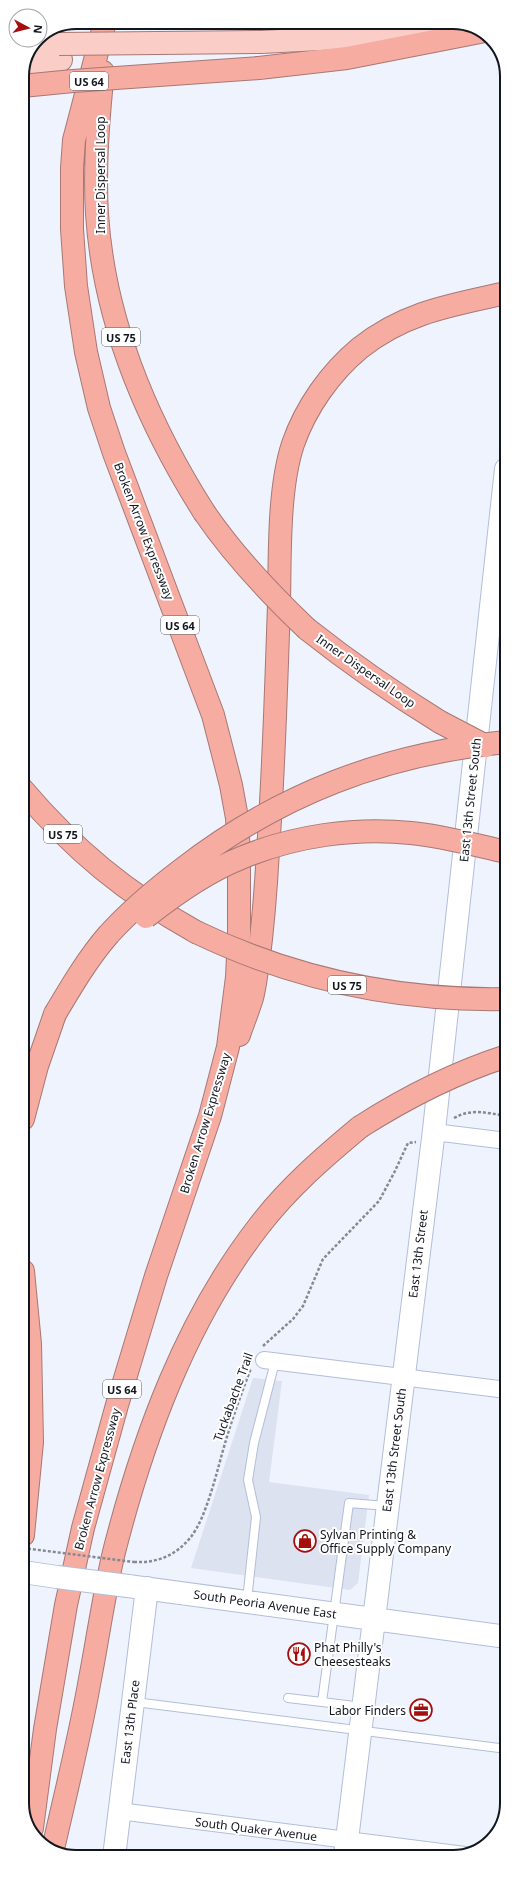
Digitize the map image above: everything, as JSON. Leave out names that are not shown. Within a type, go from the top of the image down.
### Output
[{"type":"highway","name":"Broken Arrow Expressway","points":[[33,1821],[45,1729],[66,1605],[84,1528],[117,1404],[156,1276],[210,1116],[228,1047],[236,977],[240,905],[237,818],[231,785],[213,715],[114,453],[99,408],[86,352],[73,257],[72,168],[74,140],[103,29]]},
{"type":"highway","name":"Inner Dispersal Loop","points":[[107,29],[97,144],[97,213],[101,247],[112,306],[124,350],[141,394],[171,458],[222,539],[270,594],[307,629],[347,661],[388,690],[440,722],[500,754]]},
{"type":"highway","points":[[29,85],[73,80],[259,68],[347,58],[471,33]]},
{"type":"highway","points":[[210,1116],[252,997],[263,930],[273,782],[276,652],[282,518],[286,472],[293,444],[305,416],[320,391],[340,367],[359,348],[382,332],[409,318],[438,308],[500,294]]},
{"type":"highway","points":[[29,1096],[37,1066],[60,1016],[91,958],[109,934],[133,910],[206,851],[241,827],[332,782],[401,759],[446,750],[500,743]]},
{"type":"highway","name":"US 75","points":[[29,797],[63,834],[107,874],[170,917],[196,932],[226,946],[298,973],[338,983],[393,993],[471,999],[500,999]]},
{"type":"highway","points":[[60,1016],[73,1002],[106,957],[144,918],[197,880],[242,858],[287,843],[315,837],[382,831],[439,837],[500,851]]},
{"type":"highway","points":[[54,1844],[90,1681],[114,1554],[141,1460],[164,1398],[203,1315],[235,1260],[259,1226],[304,1176],[360,1127],[409,1097],[445,1079],[500,1058]]},
{"type":"highway","points":[[29,1334],[32,1442],[29,1473]]},
{"type":"main road","points":[[31,63],[261,42],[467,32]]},
{"type":"main road","points":[[48,45],[261,42]]},
{"type":"street","name":"East 13th Street South","points":[[434,1131],[500,543]]},
{"type":"street","points":[[434,1131],[500,1141]]},
{"type":"street","name":"East 13th Street","points":[[403,1377],[434,1131]]},
{"type":"street","points":[[263,1359],[500,1389]]},
{"type":"street","name":"East 13th Street South","points":[[346,1848],[375,1619],[403,1377]]},
{"type":"street","name":"South Peoria Avenue East","points":[[29,1573],[500,1636]]},
{"type":"street","name":"East 13th Place","points":[[115,1850],[133,1702],[137,1587]]},
{"type":"street","name":"South Quaker Avenue","points":[[119,1811],[346,1848],[380,1850]]},
{"type":"lane","points":[[247,1601],[256,1517],[248,1480],[254,1443],[263,1359]]},
{"type":"lane","points":[[322,1702],[350,1503],[388,1506]]},
{"type":"lane","points":[[288,1698],[364,1707]]},
{"type":"lane","points":[[133,1702],[500,1748]]},
{"type":"path","name":"Tuckabache Trail","points":[[29,1549],[134,1562],[158,1561],[168,1557],[183,1545],[196,1530],[214,1482],[226,1439],[263,1359],[303,1306],[323,1259],[379,1200],[408,1143],[415,1142],[463,1113],[472,1111],[500,1115]]},
{"type":"shaded area","points":[[253,1378],[282,1381],[269,1482],[369,1495],[358,1583],[350,1590],[191,1568]]},
{"type":"place","name":"Sylvan Printing & Office Supply Company","points":[[305,1541]]},
{"type":"place","name":"Phat Philly's Cheesesteaks","points":[[299,1654]]},
{"type":"place","name":"Labor Finders","points":[[421,1710]]}]
